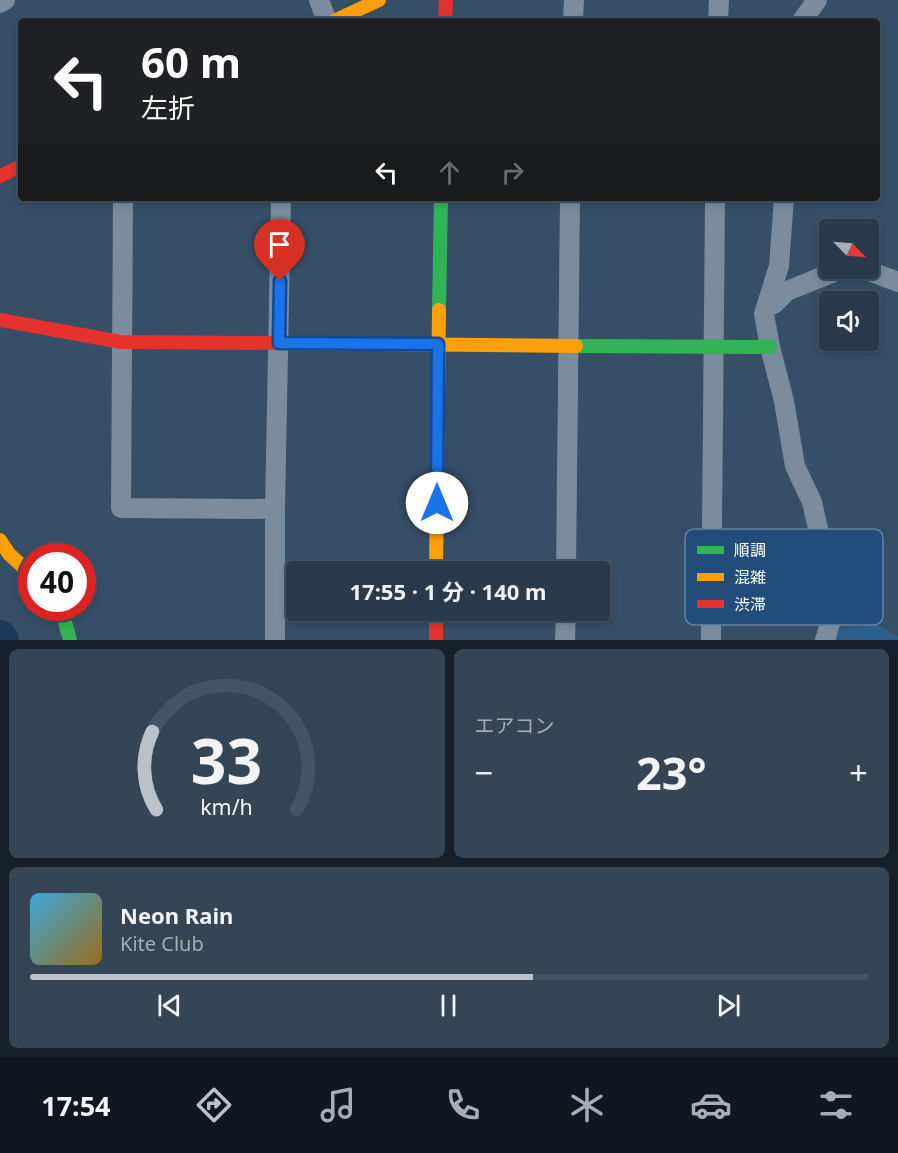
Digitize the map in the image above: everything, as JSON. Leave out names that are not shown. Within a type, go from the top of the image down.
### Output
[{"type":"street","points":[[0,3],[5,0]]},
{"type":"street","points":[[319,0],[326,18]]},
{"type":"street","points":[[340,18],[379,0]]},
{"type":"street","points":[[445,18],[446,0]]},
{"type":"street","points":[[573,18],[574,0]]},
{"type":"street","points":[[718,18],[719,0]]},
{"type":"street","points":[[804,18],[817,0]]},
{"type":"street","points":[[0,176],[18,167]]},
{"type":"street","points":[[123,201],[121,508],[275,509]]},
{"type":"street","points":[[275,640],[281,201]]},
{"type":"street","points":[[436,561],[441,201]]},
{"type":"street","points":[[566,561],[570,201]]},
{"type":"street","points":[[713,529],[715,201]]},
{"type":"street","points":[[784,201],[779,266],[764,314],[784,401],[795,466],[812,502],[818,529]]},
{"type":"street","points":[[879,275],[898,282]]},
{"type":"street","points":[[767,305],[774,304],[787,291],[819,278]]},
{"type":"street","points":[[0,320],[121,342],[770,347]]},
{"type":"street","points":[[0,540],[9,554],[18,562]]},
{"type":"street","points":[[65,621],[70,640]]},
{"type":"street","points":[[436,621],[436,640]]},
{"type":"street","points":[[566,621],[566,640]]},
{"type":"street","points":[[711,625],[711,640]]},
{"type":"street","points":[[825,640],[830,625]]},
{"type":"shaded area","points":[[862,625],[878,625],[898,636],[898,640],[829,640],[833,633]]},
{"type":"waterway","points":[[0,636],[3,640]]},
{"type":"traffic: fast","points":[[439,310],[441,201]]},
{"type":"traffic: fast","points":[[576,346],[770,347]]},
{"type":"traffic: fast","points":[[65,621],[70,640]]},
{"type":"traffic: slow","points":[[340,18],[379,0]]},
{"type":"traffic: slow","points":[[436,561],[439,310]]},
{"type":"traffic: slow","points":[[275,343],[576,346]]},
{"type":"traffic: slow","points":[[0,540],[9,554],[18,562]]},
{"type":"traffic: jam","points":[[445,18],[446,0]]},
{"type":"traffic: jam","points":[[0,176],[18,167]]},
{"type":"traffic: jam","points":[[0,320],[121,342],[275,343]]},
{"type":"traffic: jam","points":[[436,621],[436,640]]},
{"type":"route","points":[[280,281],[279,343],[438,344],[437,503]]}]
